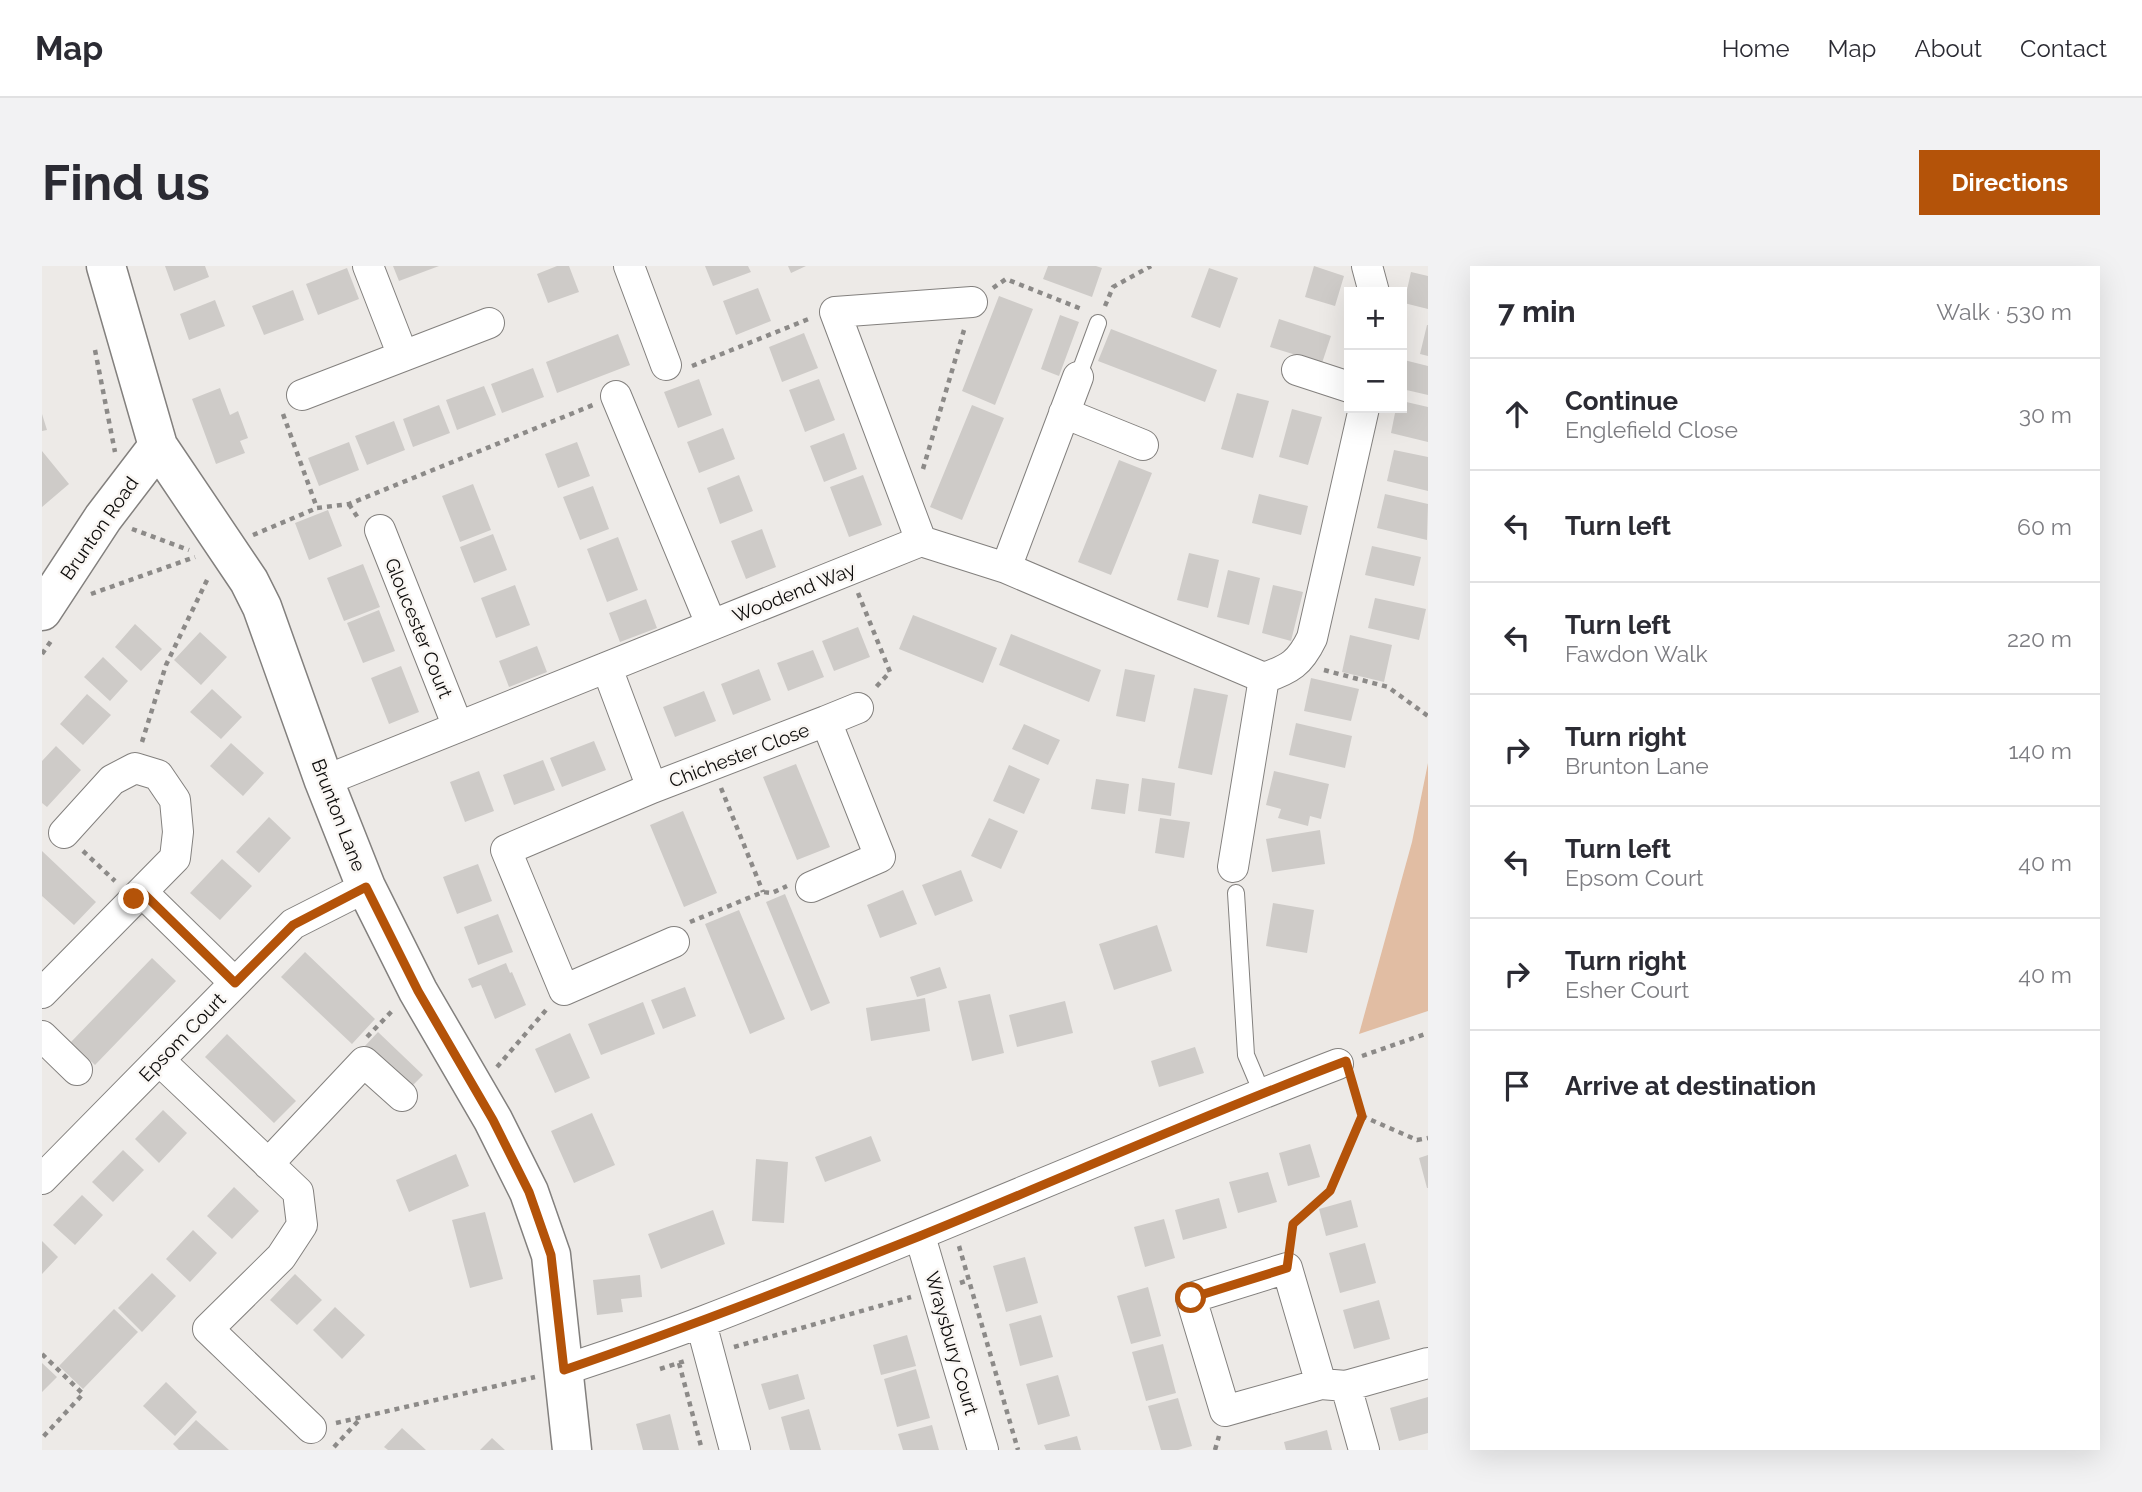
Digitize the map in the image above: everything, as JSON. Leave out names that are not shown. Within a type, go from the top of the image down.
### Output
[{"type":"street","name":"Brunton Lane","points":[[106,266],[158,446],[214,550],[262,607],[324,781],[366,887],[418,991],[477,1092],[529,1192],[551,1255],[572,1450]]},
{"type":"street","points":[[368,266],[403,356]]},
{"type":"street","points":[[629,266],[674,367]]},
{"type":"street","points":[[1367,266],[1373,287]]},
{"type":"street","points":[[972,302],[835,313],[921,541],[1006,568],[1264,678],[1285,671],[1302,658],[1312,638],[1363,413]]},
{"type":"street","points":[[302,395],[489,323]]},
{"type":"street","points":[[1297,370],[1344,385]]},
{"type":"street","points":[[1006,568],[1078,377]]},
{"type":"street","points":[[616,396],[711,624]]},
{"type":"street","points":[[1064,412],[1143,445]]},
{"type":"street","name":"Brunton Road","points":[[42,611],[103,518],[158,446]]},
{"type":"street","name":"Gloucester Court","points":[[380,530],[458,727]]},
{"type":"street","name":"Woodend Way","points":[[324,781],[921,541]]},
{"type":"street","name":"Chichester Close","points":[[607,667],[652,788]]},
{"type":"street","points":[[1234,880],[1264,678]]},
{"type":"street","name":"Chichester Close","points":[[564,990],[506,850],[652,788],[858,708]]},
{"type":"street","name":"Chichester Close","points":[[811,887],[880,857],[826,721]]},
{"type":"street","points":[[45,984],[175,858],[178,832],[174,800],[158,775],[135,768],[112,780],[64,832]]},
{"type":"street","name":"Epsom Court","points":[[42,1179],[293,925],[366,887]]},
{"type":"street","points":[[138,895],[235,983]]},
{"type":"street","points":[[564,990],[674,942]]},
{"type":"street","points":[[42,1036],[77,1070]]},
{"type":"street","points":[[159,1060],[298,1192],[302,1225],[281,1257],[208,1329],[311,1428]]},
{"type":"street","points":[[268,1164],[364,1062],[402,1096]]},
{"type":"street","points":[[564,1370],[701,1323],[1342,1062]]},
{"type":"street","name":"Wraysbury Court","points":[[920,1236],[983,1450]]},
{"type":"street","points":[[1364,1450],[1334,1385],[1287,1268],[1191,1298],[1225,1411],[1334,1385],[1428,1363]]},
{"type":"street","points":[[701,1323],[735,1450]]},
{"type":"lane","points":[[1078,377],[1100,320]]},
{"type":"lane","points":[[1234,880],[1246,1055],[1262,1093]]},
{"type":"path","points":[[910,514],[972,302],[1006,279],[1100,320],[1113,287],[1151,266]]},
{"type":"path","points":[[674,367],[822,314],[835,313]]},
{"type":"path","points":[[94,343],[116,455]]},
{"type":"path","points":[[302,395],[282,415],[317,508]]},
{"type":"path","points":[[80,598],[214,550],[317,508],[349,504],[616,396]]},
{"type":"path","points":[[103,518],[214,550]]},
{"type":"path","points":[[135,768],[166,665],[209,577],[214,550]]},
{"type":"path","points":[[849,570],[890,672],[858,708]]},
{"type":"path","points":[[1302,658],[1319,669],[1388,687],[1428,716]]},
{"type":"path","points":[[712,765],[763,892]]},
{"type":"path","points":[[64,832],[138,895]]},
{"type":"path","points":[[674,942],[679,926],[763,892],[772,893],[796,882],[811,887]]},
{"type":"path","points":[[477,1092],[564,990]]},
{"type":"path","points":[[364,1062],[359,1045],[398,1005],[418,991]]},
{"type":"path","points":[[1287,1268],[1293,1224],[1330,1191],[1362,1116],[1342,1062],[1428,1033]]},
{"type":"path","points":[[1362,1116],[1416,1140],[1428,1138]]},
{"type":"path","points":[[953,1222],[1018,1450]]},
{"type":"path","points":[[658,1370],[969,1280]]},
{"type":"path","points":[[42,1354],[83,1394],[43,1434]]},
{"type":"path","points":[[679,1363],[702,1450]]},
{"type":"path","points":[[311,1428],[564,1370]]},
{"type":"path","points":[[331,1450],[361,1418]]},
{"type":"shaded area","points":[[1428,763],[1428,1011],[1359,1034],[1412,842]]},
{"type":"building","points":[[165,266],[205,266],[209,277],[174,291]]},
{"type":"building","points":[[393,266],[439,266],[399,281]]},
{"type":"building","points":[[557,266],[569,266],[579,292],[548,303],[537,274]]},
{"type":"building","points":[[705,266],[748,266],[751,272],[713,286]]},
{"type":"building","points":[[788,266],[806,266],[791,273]]},
{"type":"building","points":[[1048,266],[1102,268],[1092,297],[1043,279]]},
{"type":"building","points":[[1314,266],[1344,276],[1335,306],[1305,297]]},
{"type":"building","points":[[347,268],[359,299],[318,315],[306,284]]},
{"type":"building","points":[[1209,268],[1238,278],[1220,328],[1191,317]]},
{"type":"building","points":[[1411,272],[1428,276],[1428,309],[1407,304]]},
{"type":"building","points":[[758,288],[771,321],[736,335],[723,301]]},
{"type":"building","points":[[293,290],[304,320],[264,335],[252,306]]},
{"type":"building","points":[[999,296],[1033,309],[995,405],[962,391]]},
{"type":"building","points":[[215,300],[225,326],[189,340],[180,314]]},
{"type":"building","points":[[1060,315],[1079,322],[1059,376],[1041,369]]},
{"type":"building","points":[[1279,319],[1331,336],[1322,363],[1270,347]]},
{"type":"building","points":[[1428,325],[1428,356],[1420,354]]},
{"type":"building","points":[[1111,329],[1217,370],[1205,402],[1098,361]]},
{"type":"building","points":[[804,333],[818,368],[782,382],[769,347]]},
{"type":"building","points":[[618,334],[630,365],[557,393],[546,362]]},
{"type":"building","points":[[1407,361],[1428,366],[1428,395],[1407,390]]},
{"type":"building","points":[[533,368],[544,397],[502,413],[491,384]]},
{"type":"building","points":[[699,379],[712,415],[678,428],[664,392]]},
{"type":"building","points":[[819,379],[835,420],[805,432],[789,390]]},
{"type":"building","points":[[484,386],[496,415],[457,430],[446,400]]},
{"type":"building","points":[[220,388],[230,415],[238,411],[248,438],[240,441],[245,453],[216,464],[192,399]]},
{"type":"building","points":[[1237,393],[1269,401],[1253,458],[1221,449]]},
{"type":"building","points":[[1407,402],[1428,407],[1428,442],[1391,433],[1395,413],[1407,413]]},
{"type":"building","points":[[439,405],[450,433],[413,447],[403,419]]},
{"type":"building","points":[[972,405],[1004,418],[962,520],[930,507]]},
{"type":"building","points":[[1292,409],[1322,417],[1308,465],[1279,457]]},
{"type":"building","points":[[42,414],[47,430],[42,431]]},
{"type":"building","points":[[394,421],[405,450],[367,465],[355,436]]},
{"type":"building","points":[[723,428],[735,459],[699,473],[687,442]]},
{"type":"building","points":[[844,433],[857,469],[824,482],[810,446]]},
{"type":"building","points":[[349,442],[359,470],[319,486],[308,458]]},
{"type":"building","points":[[577,442],[590,476],[558,488],[545,454]]},
{"type":"building","points":[[1394,450],[1428,457],[1428,491],[1387,481]]},
{"type":"building","points":[[42,451],[69,484],[42,507]]},
{"type":"building","points":[[1119,460],[1152,473],[1111,575],[1078,562]]},
{"type":"building","points":[[739,475],[753,511],[720,524],[707,488]]},
{"type":"building","points":[[863,475],[882,525],[849,537],[830,487]]},
{"type":"building","points":[[473,484],[491,530],[460,542],[442,496]]},
{"type":"building","points":[[593,486],[609,529],[580,540],[563,497]]},
{"type":"building","points":[[1259,494],[1308,506],[1301,535],[1252,523]]},
{"type":"building","points":[[1385,494],[1428,504],[1427,540],[1377,528]]},
{"type":"building","points":[[328,510],[342,546],[309,560],[295,523]]},
{"type":"building","points":[[762,529],[776,567],[746,579],[731,541]]},
{"type":"building","points":[[493,534],[507,570],[474,583],[460,547]]},
{"type":"building","points":[[618,537],[638,590],[607,602],[587,549]]},
{"type":"building","points":[[1372,546],[1421,557],[1414,586],[1365,575]]},
{"type":"building","points":[[1189,553],[1219,560],[1208,608],[1177,600]]},
{"type":"building","points":[[363,564],[380,607],[344,621],[327,578]]},
{"type":"building","points":[[1228,570],[1260,578],[1249,625],[1217,617]]},
{"type":"building","points":[[515,585],[530,625],[496,638],[481,598]]},
{"type":"building","points":[[1273,585],[1303,592],[1291,641],[1262,633]]},
{"type":"building","points":[[1375,598],[1426,609],[1419,640],[1368,628]]},
{"type":"building","points":[[646,599],[657,628],[620,642],[609,613]]},
{"type":"building","points":[[379,610],[395,651],[363,663],[347,623]]},
{"type":"building","points":[[913,615],[997,648],[983,683],[899,649]]},
{"type":"building","points":[[135,624],[162,649],[141,671],[115,647]]},
{"type":"building","points":[[858,627],[870,657],[834,671],[822,641]]},
{"type":"building","points":[[200,632],[227,657],[201,685],[174,660]]},
{"type":"building","points":[[1011,634],[1101,670],[1089,702],[999,665]]},
{"type":"building","points":[[1350,635],[1392,645],[1384,682],[1342,672]]},
{"type":"building","points":[[537,646],[547,672],[509,687],[499,661]]},
{"type":"building","points":[[813,650],[824,677],[788,691],[777,663]]},
{"type":"building","points":[[103,657],[128,681],[110,701],[84,677]]},
{"type":"building","points":[[401,666],[419,712],[389,724],[371,678]]},
{"type":"building","points":[[759,669],[771,700],[733,715],[721,684]]},
{"type":"building","points":[[1125,669],[1155,675],[1145,722],[1116,716]]},
{"type":"building","points":[[1311,678],[1359,689],[1351,721],[1304,711]]},
{"type":"building","points":[[1194,688],[1228,695],[1212,775],[1178,768]]},
{"type":"building","points":[[212,689],[242,717],[221,739],[190,712]]},
{"type":"building","points":[[704,691],[716,721],[675,737],[663,707]]},
{"type":"building","points":[[87,694],[111,715],[83,745],[60,724]]},
{"type":"building","points":[[1296,723],[1352,736],[1345,768],[1289,755]]},
{"type":"building","points":[[1024,724],[1060,740],[1048,765],[1012,749]]},
{"type":"building","points":[[594,741],[606,770],[562,787],[550,758]]},
{"type":"building","points":[[231,743],[264,773],[243,796],[210,766]]},
{"type":"building","points":[[56,746],[81,770],[47,807],[42,803],[42,761]]},
{"type":"building","points":[[543,760],[555,790],[514,805],[503,775]]},
{"type":"building","points":[[796,764],[830,847],[797,860],[763,777]]},
{"type":"building","points":[[1009,765],[1040,779],[1024,814],[993,801]]},
{"type":"building","points":[[479,771],[494,811],[465,822],[450,782]]},
{"type":"building","points":[[1274,771],[1329,784],[1321,819],[1310,816],[1308,826],[1278,818],[1281,809],[1266,805]]},
{"type":"building","points":[[1142,778],[1175,783],[1171,816],[1138,811]]},
{"type":"building","points":[[1096,779],[1129,784],[1125,814],[1091,809]]},
{"type":"building","points":[[683,811],[717,893],[684,907],[650,825]]},
{"type":"building","points":[[269,817],[291,838],[259,873],[236,852]]},
{"type":"building","points":[[989,818],[1018,831],[1001,869],[971,856]]},
{"type":"building","points":[[1160,818],[1190,822],[1184,858],[1155,853]]},
{"type":"building","points":[[1320,830],[1325,864],[1272,872],[1266,839]]},
{"type":"building","points":[[42,851],[96,902],[74,925],[42,896]]},
{"type":"building","points":[[222,859],[252,886],[220,920],[190,893]]},
{"type":"building","points":[[478,864],[492,901],[457,914],[443,877]]},
{"type":"building","points":[[961,870],[973,901],[935,916],[922,885]]},
{"type":"building","points":[[903,890],[917,924],[880,938],[867,905]]},
{"type":"building","points":[[785,894],[830,1003],[811,1011],[766,902]]},
{"type":"building","points":[[1273,903],[1314,910],[1307,953],[1266,946]]},
{"type":"building","points":[[739,910],[785,1019],[750,1034],[705,924]]},
{"type":"building","points":[[498,914],[513,952],[478,965],[464,927]]},
{"type":"building","points":[[1157,925],[1172,971],[1114,990],[1099,944]]},
{"type":"building","points":[[305,952],[375,1019],[352,1044],[281,977]]},
{"type":"building","points":[[152,958],[176,981],[95,1065],[71,1042]]},
{"type":"building","points":[[506,963],[526,1005],[495,1019],[481,985],[472,988],[468,979]]},
{"type":"building","points":[[940,967],[947,988],[917,997],[910,977]]},
{"type":"building","points":[[685,987],[696,1016],[663,1029],[651,1000]]},
{"type":"building","points":[[990,994],[1004,1053],[972,1061],[958,1001]]},
{"type":"building","points":[[925,998],[930,1031],[871,1041],[866,1008]]},
{"type":"building","points":[[1065,1001],[1073,1033],[1017,1047],[1009,1015]]},
{"type":"building","points":[[643,1002],[655,1034],[601,1055],[588,1024]]},
{"type":"building","points":[[378,1032],[423,1075],[408,1090],[364,1047]]},
{"type":"building","points":[[570,1033],[590,1078],[555,1093],[535,1049]]},
{"type":"building","points":[[227,1034],[296,1101],[274,1123],[205,1057]]},
{"type":"building","points":[[1195,1047],[1204,1073],[1159,1087],[1151,1061]]},
{"type":"building","points":[[163,1110],[187,1133],[159,1163],[135,1139]]},
{"type":"building","points":[[592,1113],[615,1165],[574,1183],[551,1131]]},
{"type":"building","points":[[871,1136],[881,1161],[825,1182],[815,1157]]},
{"type":"building","points":[[1310,1144],[1320,1177],[1288,1186],[1279,1153]]},
{"type":"building","points":[[123,1150],[144,1170],[113,1202],[92,1182]]},
{"type":"building","points":[[456,1154],[469,1186],[409,1212],[396,1180]]},
{"type":"building","points":[[1428,1155],[1428,1188],[1427,1188],[1419,1158]]},
{"type":"building","points":[[756,1159],[788,1162],[784,1223],[752,1221]]},
{"type":"building","points":[[1268,1172],[1277,1202],[1238,1213],[1229,1182]]},
{"type":"building","points":[[234,1187],[259,1211],[232,1239],[207,1216]]},
{"type":"building","points":[[82,1195],[103,1215],[75,1245],[53,1225]]},
{"type":"building","points":[[1219,1198],[1227,1228],[1183,1240],[1175,1210]]},
{"type":"building","points":[[1351,1200],[1358,1227],[1326,1236],[1319,1209]]},
{"type":"building","points":[[713,1210],[725,1244],[661,1269],[648,1234]]},
{"type":"building","points":[[485,1212],[503,1279],[470,1288],[452,1220]]},
{"type":"building","points":[[1164,1219],[1175,1258],[1145,1267],[1134,1227]]},
{"type":"building","points":[[193,1230],[217,1253],[190,1282],[166,1259]]},
{"type":"building","points":[[42,1241],[58,1257],[42,1274]]},
{"type":"building","points":[[1365,1243],[1376,1283],[1340,1293],[1329,1253]]},
{"type":"building","points":[[1025,1257],[1038,1303],[1006,1312],[993,1266]]},
{"type":"building","points":[[152,1273],[176,1296],[142,1332],[118,1308]]},
{"type":"building","points":[[295,1274],[322,1300],[297,1325],[270,1300]]},
{"type":"building","points":[[640,1275],[642,1297],[621,1299],[623,1312],[597,1315],[593,1280]]},
{"type":"building","points":[[1148,1287],[1161,1336],[1131,1344],[1117,1296]]},
{"type":"building","points":[[1379,1300],[1390,1339],[1354,1349],[1343,1310]]},
{"type":"building","points":[[335,1307],[365,1335],[342,1359],[313,1330]]},
{"type":"building","points":[[114,1309],[138,1332],[83,1389],[59,1366]]},
{"type":"building","points":[[1041,1315],[1053,1357],[1020,1366],[1009,1324]]},
{"type":"building","points":[[907,1335],[916,1366],[881,1375],[873,1345]]},
{"type":"building","points":[[1163,1344],[1176,1393],[1146,1401],[1132,1352]]},
{"type":"building","points":[[42,1363],[57,1377],[42,1392]]},
{"type":"building","points":[[916,1369],[930,1418],[897,1427],[884,1379]]},
{"type":"building","points":[[798,1374],[805,1399],[769,1410],[761,1384]]},
{"type":"building","points":[[1058,1375],[1070,1416],[1038,1425],[1026,1384]]},
{"type":"building","points":[[166,1382],[197,1412],[175,1436],[143,1406]]},
{"type":"building","points":[[1428,1397],[1428,1433],[1399,1441],[1390,1408]]},
{"type":"building","points":[[1178,1398],[1192,1446],[1178,1450],[1161,1450],[1148,1406]]},
{"type":"building","points":[[809,1409],[821,1450],[790,1450],[781,1417]]},
{"type":"building","points":[[670,1414],[679,1450],[643,1450],[636,1424]]},
{"type":"building","points":[[196,1420],[229,1450],[179,1450],[173,1444]]},
{"type":"building","points":[[932,1425],[939,1450],[903,1450],[898,1434]]},
{"type":"building","points":[[402,1428],[426,1450],[388,1450],[384,1447]]},
{"type":"building","points":[[1327,1430],[1332,1450],[1286,1450],[1284,1442]]},
{"type":"building","points":[[1077,1436],[1081,1450],[1046,1450],[1044,1445]]},
{"type":"building","points":[[492,1438],[505,1450],[480,1450]]},
{"type":"route","points":[[134,899],[142,892],[235,983],[293,925],[366,887],[418,991],[493,1120],[529,1192],[551,1255],[564,1370],[701,1323],[1346,1061],[1362,1116],[1330,1191],[1293,1224],[1287,1268],[1191,1298]]}]
